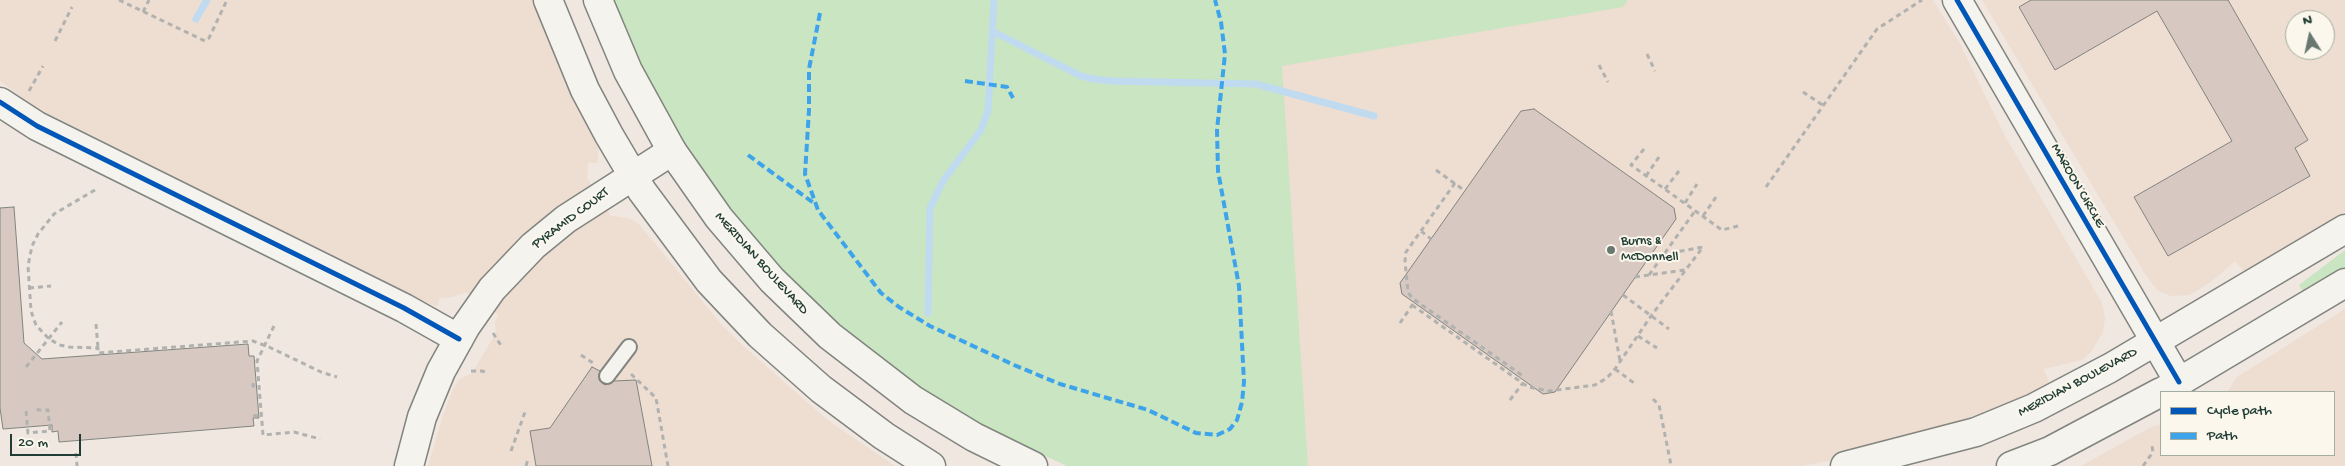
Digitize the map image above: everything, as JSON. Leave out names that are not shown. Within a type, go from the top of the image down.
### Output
[{"type":"main road","points":[[548,0],[585,90],[632,176],[694,262],[760,335],[837,401],[931,466]]},
{"type":"main road","name":"MERIDIAN BOULEVARD","points":[[598,0],[634,84],[672,150],[701,194],[744,248],[786,296],[830,336],[881,377],[928,410],[979,440],[1033,466]]},
{"type":"main road","name":"MAROON CIRCLE","points":[[1957,0],[2155,342],[2167,389]]},
{"type":"main road","points":[[0,102],[37,126],[404,308],[459,339]]},
{"type":"main road","name":"PYRAMID COURT","points":[[409,466],[415,437],[431,393],[459,339],[488,294],[528,251],[566,219],[672,150]]},
{"type":"main road","name":"MERIDIAN BOULEVARD","points":[[1845,466],[1994,426],[2074,387],[2155,342],[2345,228]]},
{"type":"main road","points":[[2167,389],[2345,283]]},
{"type":"main road","points":[[2020,464],[2072,441],[2160,393]]},
{"type":"lane","points":[[606,376],[629,347]]},
{"type":"path","points":[[119,0],[205,41],[209,38],[227,0]]},
{"type":"path","points":[[143,12],[149,0]]},
{"type":"path","points":[[1766,187],[1878,30],[1888,20],[1922,0]]},
{"type":"path","points":[[55,41],[72,7]]},
{"type":"path","points":[[1647,54],[1655,71]]},
{"type":"path","points":[[1599,65],[1608,82]]},
{"type":"path","points":[[29,92],[43,66]]},
{"type":"path","points":[[1803,92],[1824,106]]},
{"type":"path","points":[[1644,148],[1631,165],[1722,230],[1738,226]]},
{"type":"path","points":[[1646,176],[1659,157]]},
{"type":"path","points":[[1436,170],[1465,191]]},
{"type":"path","points":[[1666,189],[1679,171]]},
{"type":"path","points":[[1455,183],[1405,256],[1408,292],[1416,300],[1523,376]]},
{"type":"path","points":[[1685,203],[1697,184]]},
{"type":"path","points":[[95,190],[85,198],[60,209],[43,226],[34,240],[28,266],[32,317],[39,330],[49,339],[69,348],[98,348]]},
{"type":"path","points":[[1703,216],[1716,197]]},
{"type":"path","points":[[1649,275],[1695,211]]},
{"type":"path","points":[[1421,231],[1431,239]]},
{"type":"path","points":[[1412,305],[1522,384],[1545,391],[1588,386],[1599,383],[1615,369],[1651,316],[1703,247],[1665,254]]},
{"type":"path","points":[[1635,277],[1686,270]]},
{"type":"path","points":[[29,288],[51,286]]},
{"type":"path","points":[[1623,295],[1669,329]]},
{"type":"path","points":[[1400,323],[1416,300]]},
{"type":"path","points":[[1611,311],[1620,361]]},
{"type":"path","points":[[26,367],[62,322]]},
{"type":"path","points":[[96,324],[98,353],[251,341],[265,345],[321,372],[337,376]]},
{"type":"path","points":[[274,326],[257,361],[263,435],[294,432],[320,439]]},
{"type":"path","points":[[492,330],[494,337],[502,347]]},
{"type":"path","points":[[1638,336],[1657,348]]},
{"type":"path","points":[[624,368],[656,398],[668,466]]},
{"type":"path","points":[[1615,369],[1634,383]]},
{"type":"path","points":[[468,372],[477,370],[488,373]]},
{"type":"path","points":[[253,383],[254,386],[259,386]]},
{"type":"path","points":[[1510,400],[1522,384]]},
{"type":"path","points":[[1653,399],[1659,405],[1670,465]]},
{"type":"path","points":[[26,411],[28,433],[50,431],[48,410],[38,410],[38,406]]},
{"type":"path","points":[[511,451],[525,412]]},
{"type":"path","points":[[253,416],[262,415]]},
{"type":"path","points":[[2143,466],[2154,452],[2152,446]]},
{"type":"path","points":[[76,452],[76,466]]},
{"type":"path","points":[[526,466],[528,459]]},
{"type":"shaded area","points":[[0,0],[532,0],[554,55],[598,148],[598,163],[588,163],[587,178],[611,216],[628,218],[639,224],[721,324],[740,343],[826,419],[895,466],[428,466],[453,389],[460,379],[472,373],[496,333],[495,323],[498,314],[466,292],[453,297],[439,298],[438,306],[427,303],[35,107],[0,81]]},
{"type":"shaded area","points":[[1276,0],[1933,0],[1959,42],[2005,136],[2102,303],[2105,318],[2103,332],[2091,352],[2082,360],[2044,369],[2049,383],[2031,393],[1954,425],[1838,459],[1801,466],[1308,466]]},
{"type":"shaded area","points":[[1982,0],[2345,0],[2345,212],[2244,271],[2235,261],[2212,281],[2190,295],[2171,296],[2158,291],[2145,274]]},
{"type":"shaded area","points":[[2345,309],[2345,466],[2081,466],[2153,426],[2160,425],[2160,456],[2335,456],[2335,391],[2228,391],[2237,377]]},
{"type":"green space","points":[[612,0],[1628,0],[1623,7],[1282,66],[1308,466],[1067,466],[1000,435],[900,375],[832,320],[792,282],[724,204],[682,141],[651,86]]},
{"type":"green space","points":[[2345,250],[2345,268],[2303,292],[2299,285]]},
{"type":"building","points":[[2031,0],[2228,0],[2308,140],[2295,148],[2310,176],[2168,256],[2134,197],[2232,141],[2157,11],[2055,70],[2019,7]]},
{"type":"building","points":[[1534,109],[1674,208],[1676,219],[1555,392],[1543,394],[1402,294],[1400,283],[1521,111]]},
{"type":"building","points":[[14,207],[24,343],[42,359],[248,344],[249,356],[254,356],[259,418],[253,418],[254,426],[59,442],[58,431],[52,432],[52,425],[3,429],[0,408],[0,208]]},
{"type":"building","points":[[592,367],[600,371],[599,380],[605,385],[614,381],[636,380],[652,466],[536,466],[530,431],[550,428]]},
{"type":"waterway","points":[[196,19],[207,0]]},
{"type":"waterway","points":[[928,313],[930,208],[943,181],[981,130],[988,111],[994,0]]},
{"type":"waterway","points":[[992,31],[1081,76],[1094,79],[1256,84],[1374,116]]},
{"type":"marked path","points":[[820,13],[809,69],[809,110],[805,174],[818,210],[881,293],[899,307],[930,326],[1014,365],[1060,384],[1148,410],[1196,433],[1217,435],[1230,429],[1237,420],[1242,402],[1244,382],[1239,286],[1218,171],[1217,130],[1225,54],[1221,22],[1215,0]]},
{"type":"marked path","points":[[965,81],[1007,87],[1013,98]]},
{"type":"marked path","points":[[748,155],[815,204]]},
{"type":"cycle path","points":[[1957,0],[2179,382]]},
{"type":"cycle path","points":[[0,102],[37,126],[404,308],[459,339]]},
{"type":"place","name":"Burns & McDonnell","points":[[1611,250]]}]
